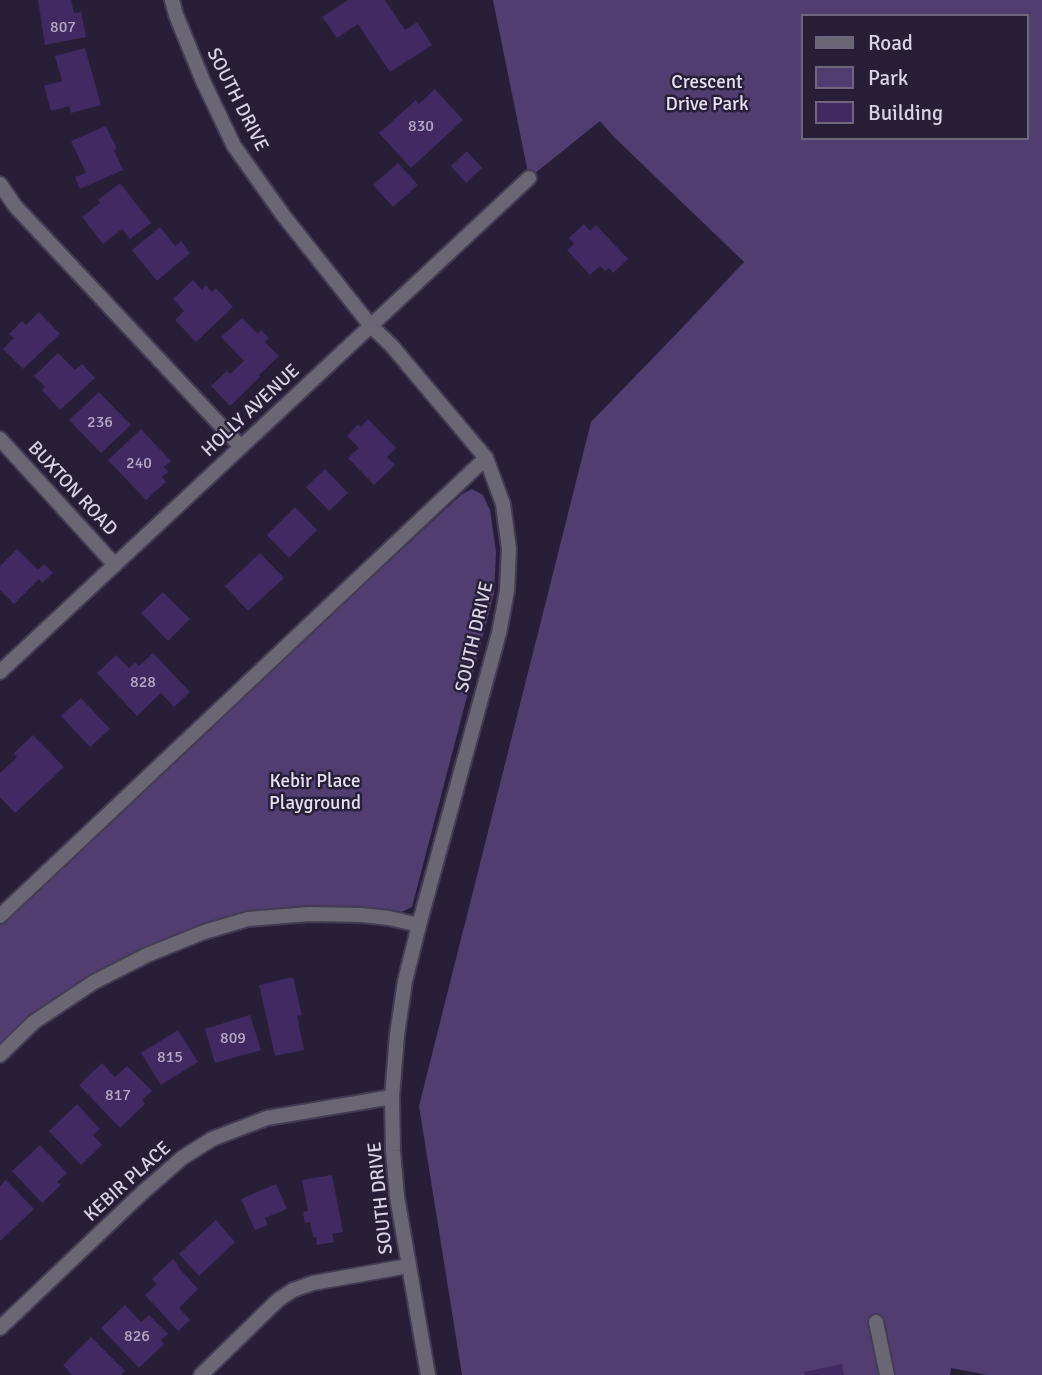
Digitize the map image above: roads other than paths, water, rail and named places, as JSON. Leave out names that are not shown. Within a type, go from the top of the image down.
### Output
[{"type":"street","name":"SOUTH DRIVE","points":[[172,0],[203,81],[234,146],[283,215],[371,326],[391,345],[486,458],[503,504],[509,549],[507,591],[499,632],[419,925],[397,1035],[393,1097],[393,1152],[397,1197],[428,1375]]},
{"type":"street","name":"HOLLY AVENUE","points":[[0,672],[529,178]]},
{"type":"street","points":[[0,184],[15,206],[241,447]]},
{"type":"street","name":"BUXTON ROAD","points":[[0,439],[115,565]]},
{"type":"street","points":[[0,915],[486,458]]},
{"type":"street","points":[[0,1055],[34,1022],[94,982],[148,955],[204,932],[248,919],[309,914],[362,915],[419,925]]},
{"type":"street","name":"KEBIR PLACE","points":[[5,1323],[142,1193],[182,1158],[212,1139],[267,1118],[393,1097]]},
{"type":"street","points":[[201,1375],[278,1300],[293,1290],[313,1283],[408,1266]]},
{"type":"street","points":[[0,1307],[5,1323]]},
{"type":"street","points":[[876,1322],[887,1375]]},
{"type":"park label","name":"Crescent Drive Park","points":[[707,94]]},
{"type":"park label","name":"Kebir Place Playground","points":[[315,793]]}]
